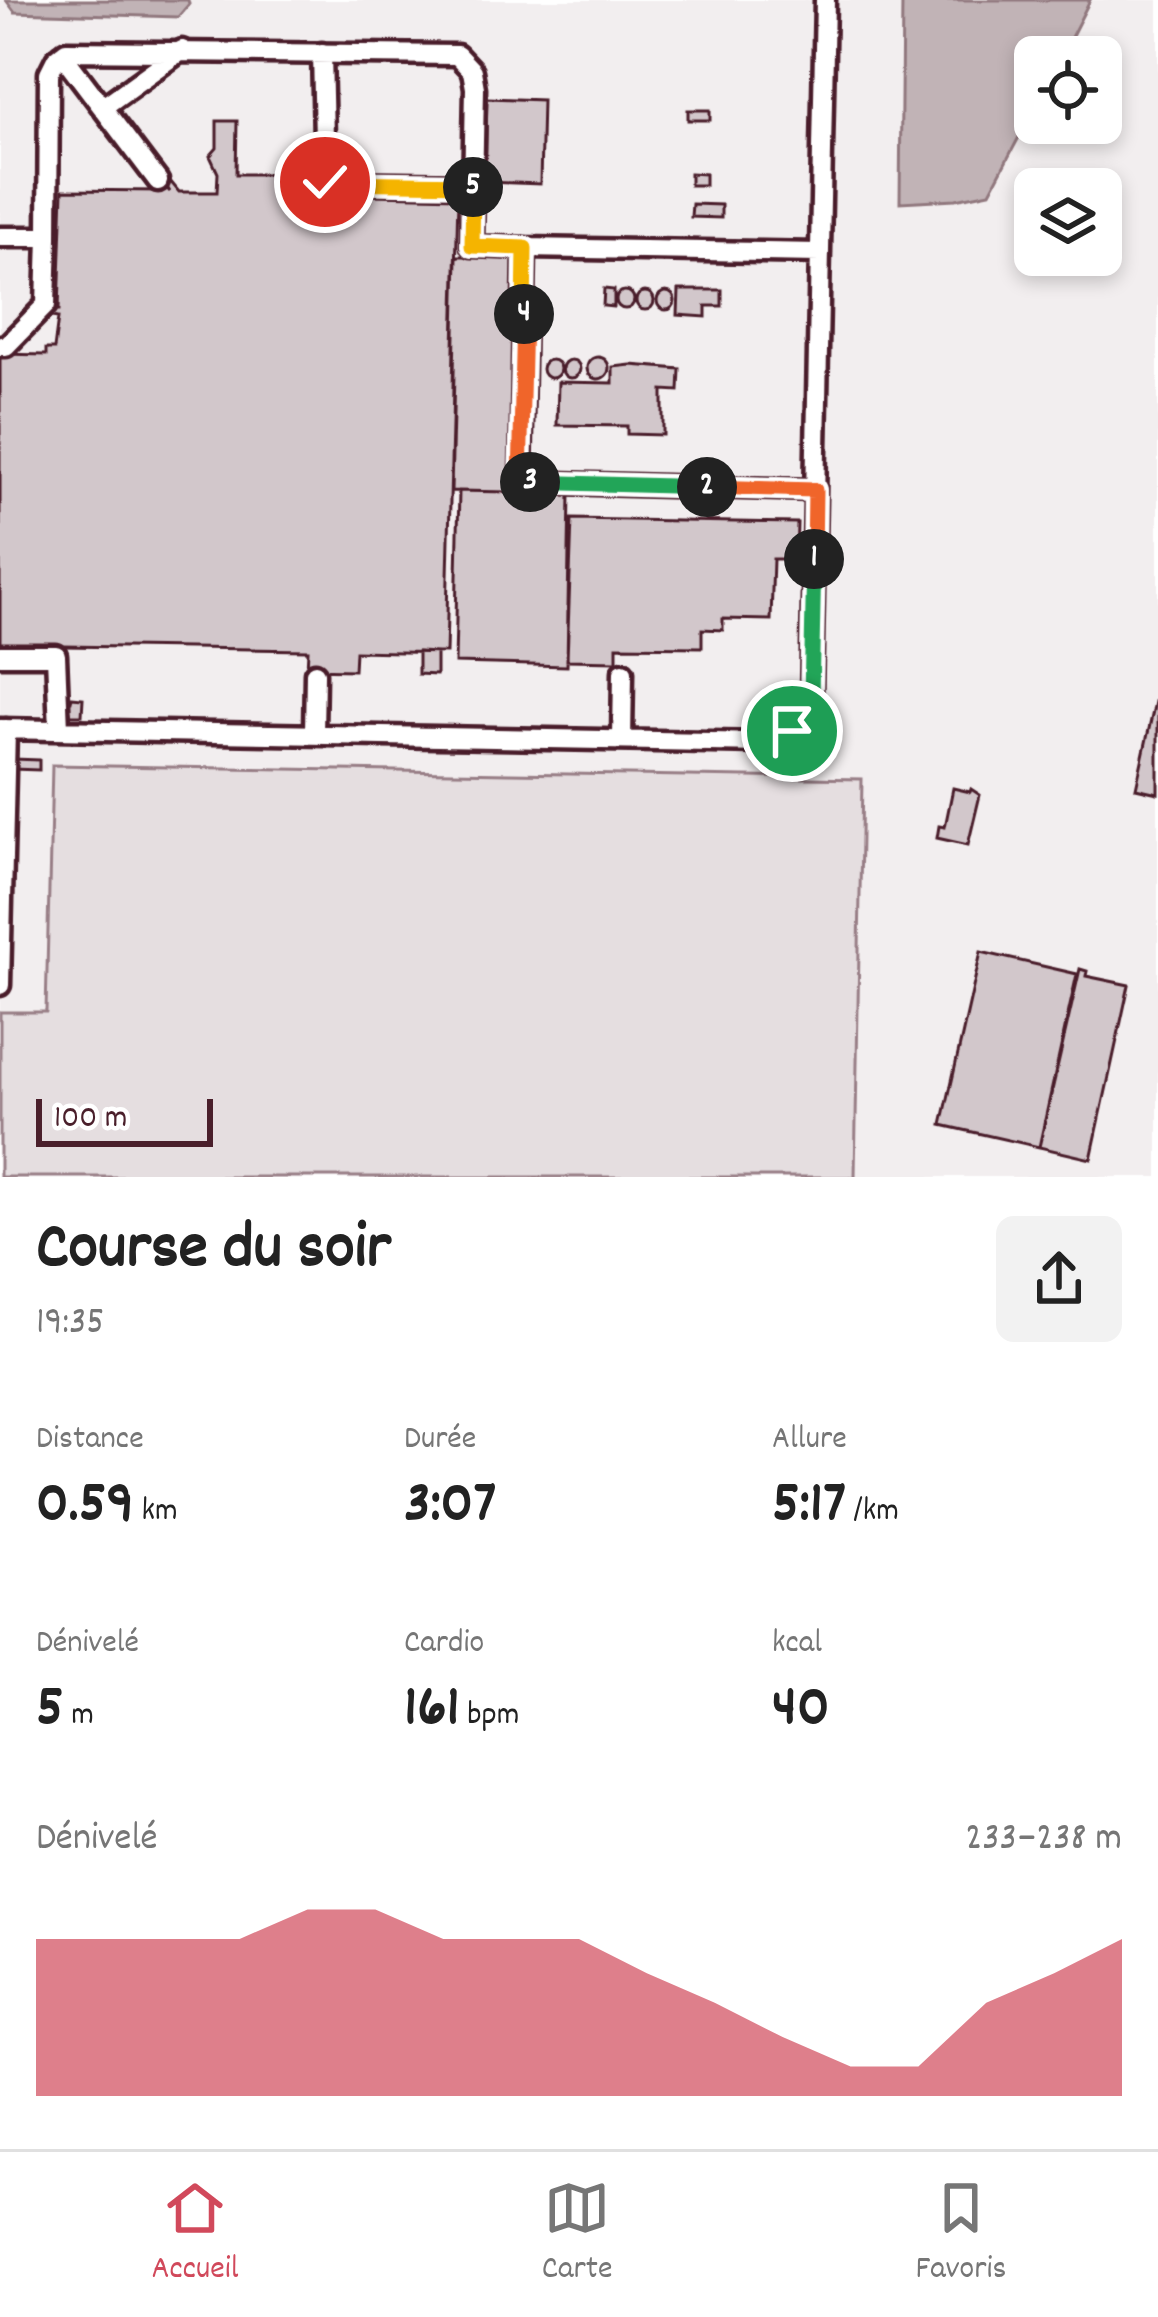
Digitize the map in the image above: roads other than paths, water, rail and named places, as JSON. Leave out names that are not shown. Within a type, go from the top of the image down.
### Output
[{"type":"lane","points":[[0,985],[3,729],[764,743],[792,731],[801,721],[811,698],[825,0]]},
{"type":"lane","points":[[0,346],[6,346],[46,305],[50,74],[62,54],[76,49],[457,56],[472,71],[475,88],[472,246],[820,253]]},
{"type":"lane","points":[[103,107],[182,50]]},
{"type":"lane","points":[[322,53],[325,182],[473,184]]},
{"type":"lane","points":[[62,54],[158,181]]},
{"type":"lane","points":[[0,237],[48,237]]},
{"type":"lane","points":[[525,248],[520,482],[815,490]]},
{"type":"lane","points":[[0,655],[56,655],[59,730]]},
{"type":"lane","points":[[622,740],[623,672]]},
{"type":"lane","points":[[314,734],[315,673]]}]
